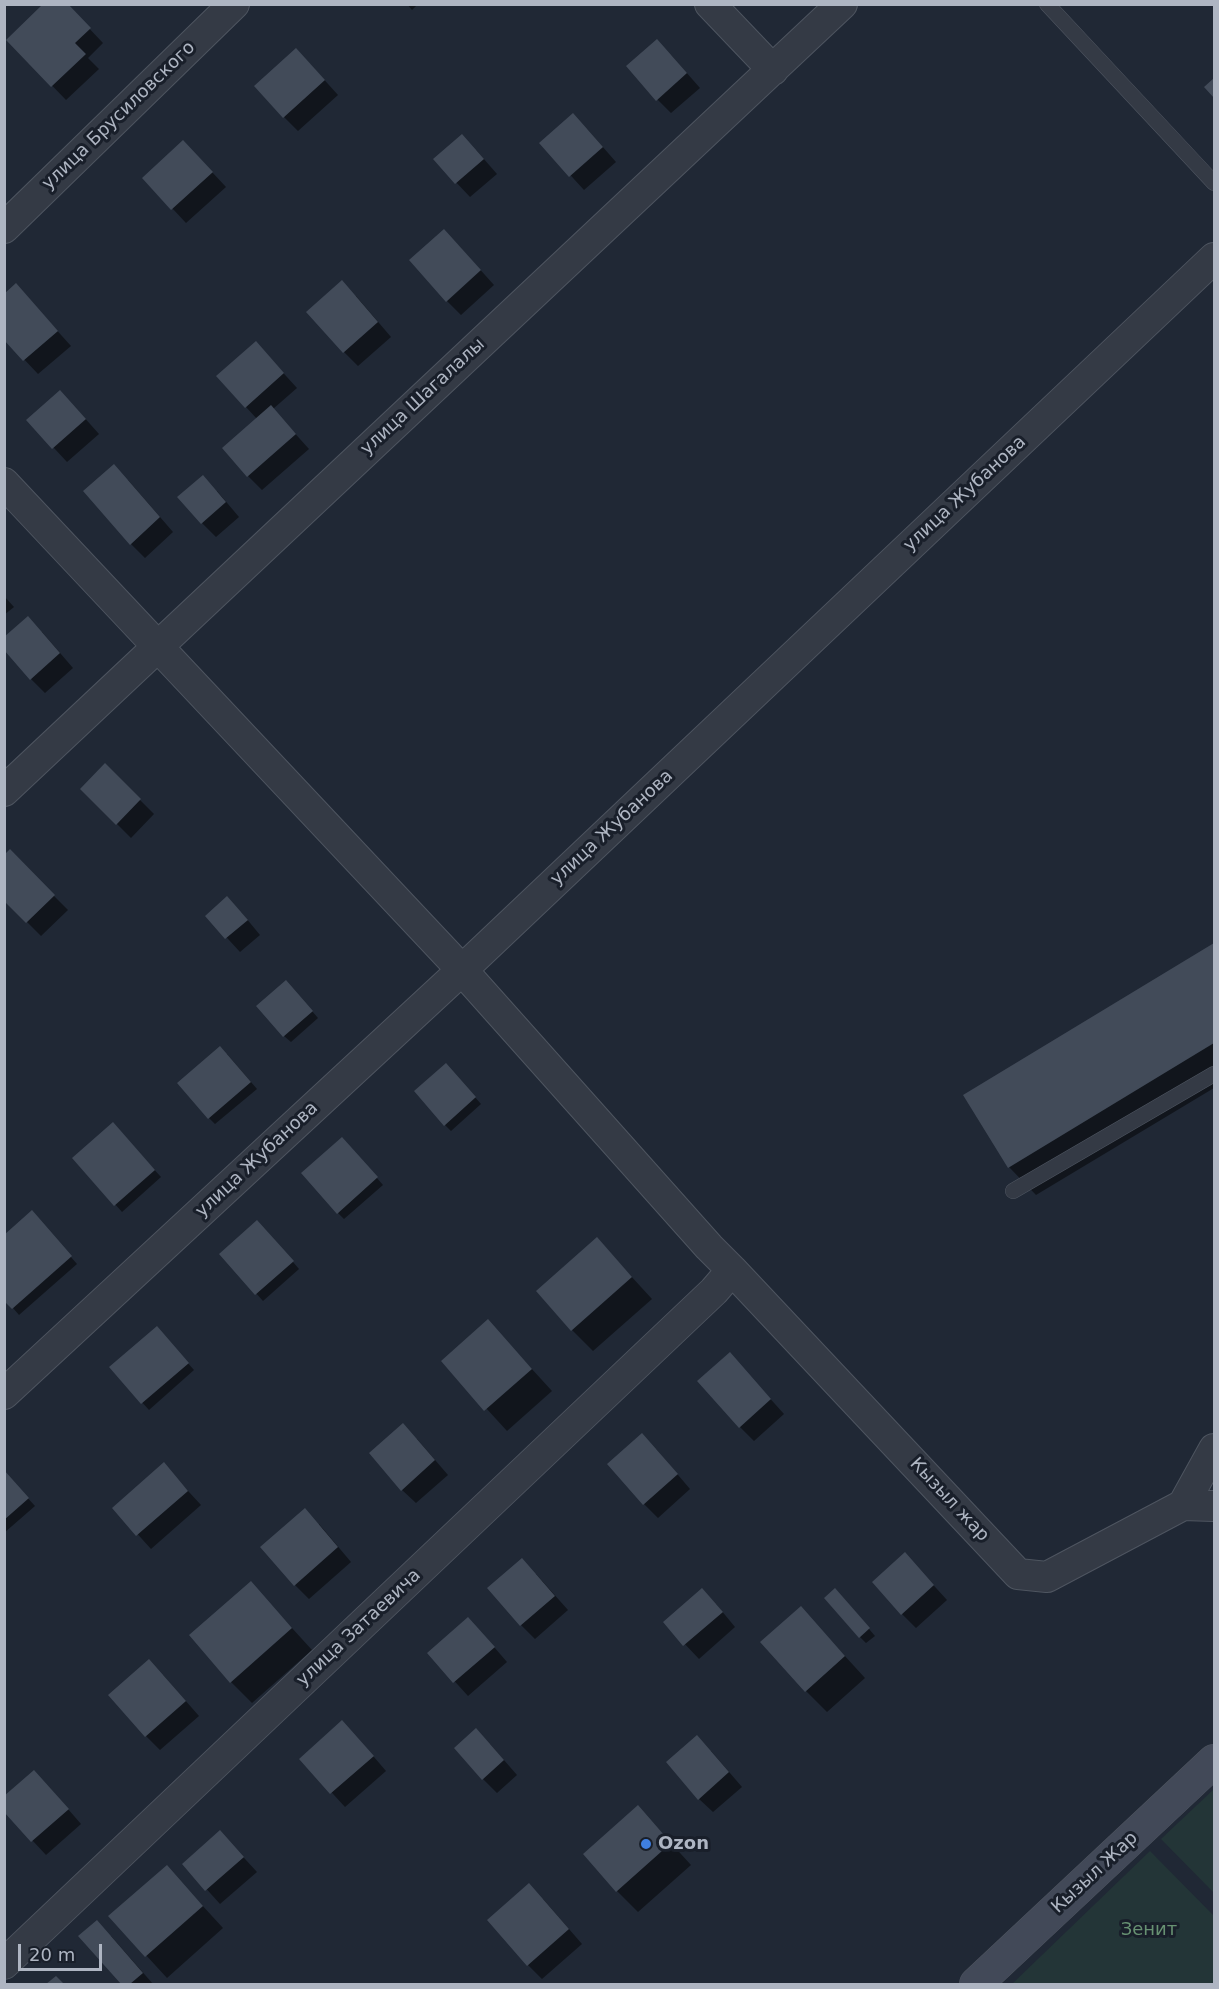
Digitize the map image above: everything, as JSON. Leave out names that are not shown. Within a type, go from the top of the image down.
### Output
[{"type":"main road","name":"Кызыл Жар","points":[[976,1984],[1215,1761]]},
{"type":"street","name":"улица Брусиловского","points":[[4,228],[234,4]]},
{"type":"street","points":[[710,4],[773,70]]},
{"type":"street","name":"улица Шагалалы","points":[[4,791],[842,4]]},
{"type":"street","name":"улица Жубанова","points":[[4,1394],[462,970],[1215,258]]},
{"type":"street","name":"Кызыл жар","points":[[4,483],[462,970],[709,1247],[723,1281],[1018,1574],[1047,1577],[1183,1505],[1215,1506]]},
{"type":"street","name":"улица Затаевича","points":[[4,1964],[723,1281]]},
{"type":"street","points":[[1183,1505],[1215,1449]]},
{"type":"lane","points":[[1047,4],[1215,183]]},
{"type":"lane","points":[[1013,1191],[1215,1074]]},
{"type":"green space","points":[[1214,1789],[1214,1893],[1161,1839]]},
{"type":"green space","name":"Зенит","points":[[1150,1851],[1214,1916],[1214,1984],[1012,1984]]},
{"type":"building","points":[[43,4],[68,4],[91,28],[75,43],[86,54],[51,87],[6,40]]},
{"type":"building","points":[[657,39],[687,73],[656,101],[626,66]]},
{"type":"building","points":[[296,48],[325,80],[283,118],[254,86]]},
{"type":"building","points":[[1214,78],[1214,98],[1204,87]]},
{"type":"building","points":[[573,113],[603,147],[569,177],[539,143]]},
{"type":"building","points":[[462,134],[484,159],[455,184],[433,159]]},
{"type":"building","points":[[183,140],[213,172],[171,210],[142,178]]},
{"type":"building","points":[[444,229],[481,270],[446,302],[409,260]]},
{"type":"building","points":[[342,280],[378,322],[343,353],[306,312]]},
{"type":"building","points":[[16,283],[58,331],[23,361],[4,340],[4,294]]},
{"type":"building","points":[[256,341],[284,373],[245,408],[216,376]]},
{"type":"building","points":[[60,390],[86,419],[52,449],[26,420]]},
{"type":"building","points":[[271,405],[296,434],[247,477],[222,448]]},
{"type":"building","points":[[114,464],[160,517],[130,545],[83,491]]},
{"type":"building","points":[[203,475],[226,502],[201,524],[177,497]]},
{"type":"building","points":[[28,616],[60,653],[30,680],[4,650],[4,637]]},
{"type":"building","points":[[105,763],[141,799],[116,825],[80,789]]},
{"type":"building","points":[[10,849],[55,895],[26,923],[4,901],[4,855]]},
{"type":"building","points":[[227,896],[248,920],[225,939],[205,916]]},
{"type":"building","points":[[1214,943],[1214,1043],[1008,1168],[963,1095]]},
{"type":"building","points":[[286,980],[313,1011],[283,1037],[256,1006]]},
{"type":"building","points":[[220,1046],[251,1082],[208,1119],[177,1083]]},
{"type":"building","points":[[446,1063],[476,1097],[444,1126],[414,1091]]},
{"type":"building","points":[[113,1122],[155,1170],[114,1206],[72,1158]]},
{"type":"building","points":[[342,1137],[378,1177],[337,1214],[301,1173]]},
{"type":"building","points":[[32,1210],[72,1256],[12,1309],[4,1301],[4,1235]]},
{"type":"building","points":[[257,1220],[294,1261],[255,1295],[219,1254]]},
{"type":"building","points":[[597,1237],[632,1277],[571,1331],[536,1291]]},
{"type":"building","points":[[488,1319],[532,1369],[484,1411],[441,1361]]},
{"type":"building","points":[[157,1326],[189,1363],[141,1404],[109,1367]]},
{"type":"building","points":[[730,1352],[771,1399],[739,1428],[697,1381]]},
{"type":"building","points":[[403,1423],[435,1460],[401,1491],[369,1453]]},
{"type":"building","points":[[642,1433],[678,1474],[643,1505],[607,1464]]},
{"type":"building","points":[[164,1462],[188,1491],[136,1536],[112,1508]]},
{"type":"building","points":[[4,1470],[29,1498],[4,1520]]},
{"type":"building","points":[[305,1508],[338,1547],[294,1586],[260,1547]]},
{"type":"building","points":[[905,1552],[934,1585],[901,1615],[872,1582]]},
{"type":"building","points":[[522,1558],[555,1596],[520,1626],[487,1588]]},
{"type":"building","points":[[251,1581],[292,1628],[230,1683],[189,1635]]},
{"type":"building","points":[[702,1588],[723,1612],[683,1646],[663,1622]]},
{"type":"building","points":[[835,1588],[870,1628],[859,1638],[824,1598]]},
{"type":"building","points":[[801,1606],[845,1656],[805,1692],[760,1642]]},
{"type":"building","points":[[468,1617],[495,1647],[453,1683],[427,1653]]},
{"type":"building","points":[[149,1659],[186,1701],[145,1737],[108,1695]]},
{"type":"building","points":[[342,1720],[374,1756],[330,1794],[299,1759]]},
{"type":"building","points":[[476,1728],[504,1760],[482,1780],[454,1748]]},
{"type":"building","points":[[697,1735],[729,1772],[698,1800],[666,1762]]},
{"type":"building","points":[[34,1770],[69,1809],[31,1842],[4,1812],[4,1796]]},
{"type":"building","points":[[638,1805],[671,1843],[616,1892],[583,1854]]},
{"type":"building","points":[[220,1830],[244,1857],[205,1891],[182,1864]]},
{"type":"building","points":[[167,1865],[203,1906],[145,1957],[108,1916]]},
{"type":"building","points":[[529,1883],[569,1929],[527,1966],[487,1920]]},
{"type":"building","points":[[97,1920],[143,1973],[130,1984],[121,1984],[78,1936]]},
{"type":"building","points":[[56,1976],[64,1984],[46,1984]]},
{"type":"place","name":"Ozon","points":[[646,1844]]}]
